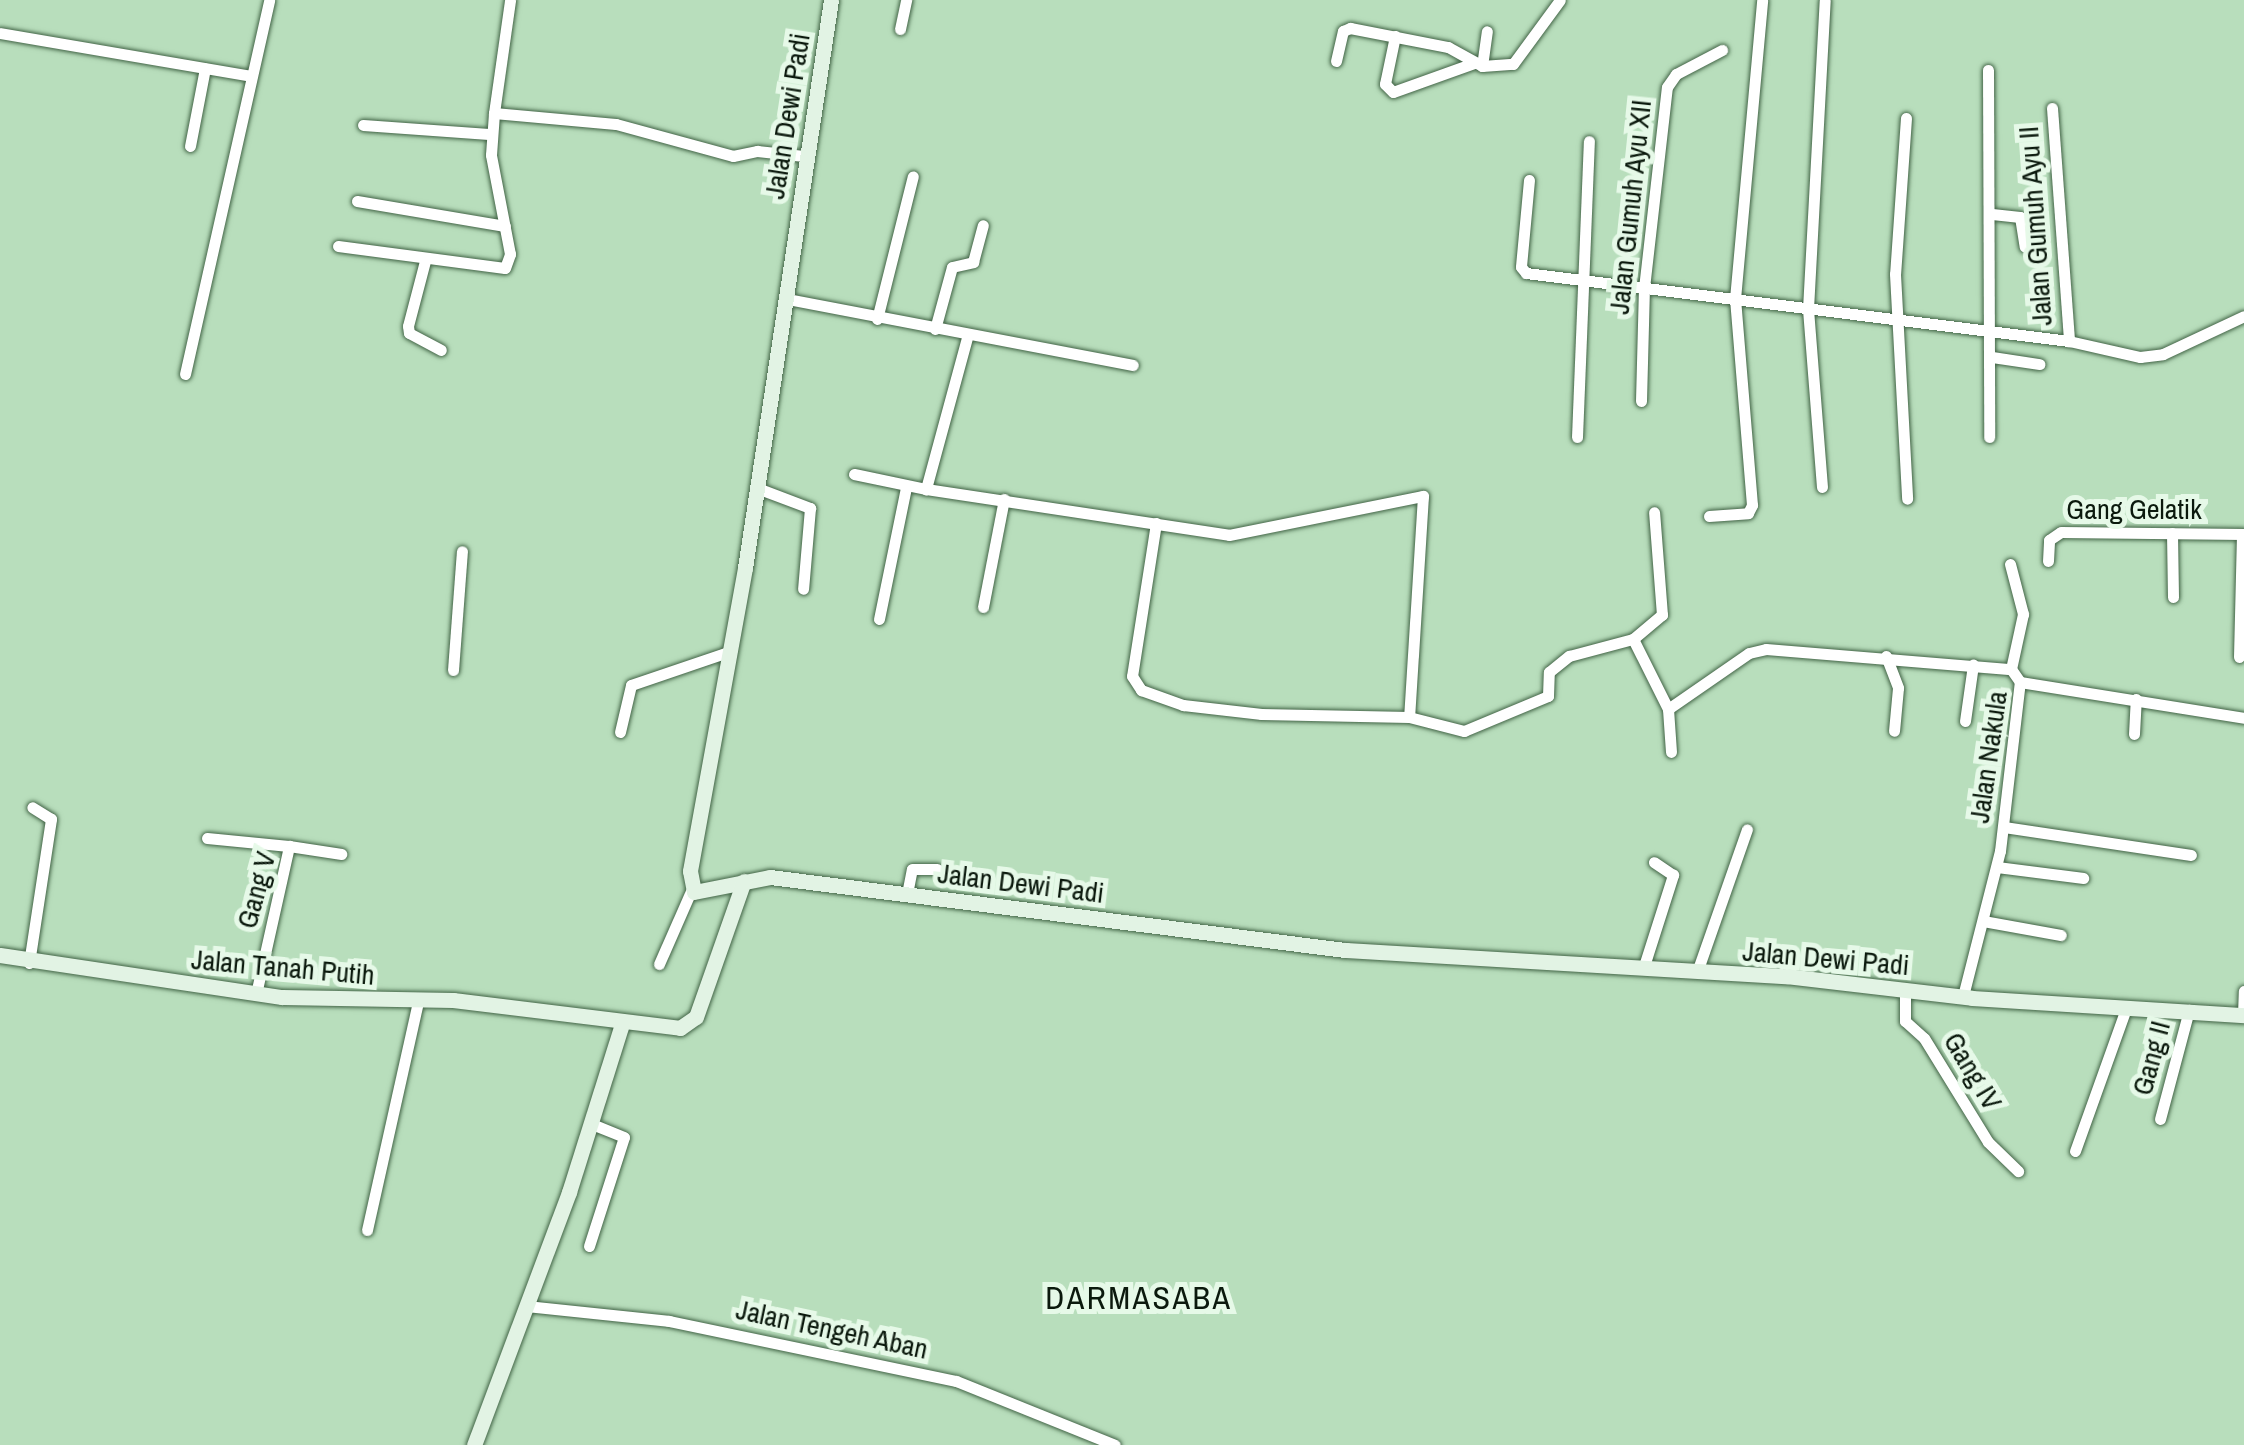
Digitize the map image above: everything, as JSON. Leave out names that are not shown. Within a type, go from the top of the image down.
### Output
[{"type":"street","points":[[185,374],[268,0]]},
{"type":"street","name":"Jalan Dewi Padi","points":[[831,0],[804,149],[787,300],[692,889],[770,877],[1344,950],[1644,966],[1963,996],[2243,1015]]},
{"type":"street","points":[[900,30],[906,0]]},
{"type":"street","points":[[1395,36],[1385,84],[1394,92],[1478,64],[1522,57],[1560,0]]},
{"type":"street","points":[[1709,516],[1748,512],[1752,505],[1735,300],[1762,0]]},
{"type":"street","points":[[1822,487],[1808,309],[1825,0]]},
{"type":"street","points":[[338,246],[502,270],[510,254],[489,134],[494,85],[506,57],[510,2]]},
{"type":"street","points":[[1336,60],[1345,29],[1448,46],[1478,64]]},
{"type":"street","points":[[1478,64],[1486,31]]},
{"type":"street","points":[[0,33],[251,76]]},
{"type":"street","name":"Jalan Gumuh Ayu XII","points":[[1641,400],[1644,288],[1667,87],[1676,74],[1722,50]]},
{"type":"street","points":[[190,146],[205,68]]},
{"type":"street","points":[[1988,70],[1993,331],[1989,436]]},
{"type":"street","name":"Jalan Gumuh Ayu II","points":[[2052,108],[2069,341]]},
{"type":"street","points":[[494,112],[616,124],[733,156],[804,149]]},
{"type":"street","points":[[1906,118],[1898,318],[1908,498]]},
{"type":"street","points":[[363,125],[489,134]]},
{"type":"street","points":[[1577,436],[1579,280],[1589,141]]},
{"type":"street","points":[[877,319],[914,176]]},
{"type":"street","points":[[1529,180],[1523,271],[2069,341],[2152,357],[2244,316]]},
{"type":"street","points":[[357,200],[505,226]]},
{"type":"street","points":[[1992,214],[2020,217],[2025,247]]},
{"type":"street","points":[[935,329],[953,264],[972,262],[983,225]]},
{"type":"street","points":[[425,260],[409,334],[441,350]]},
{"type":"street","points":[[787,300],[1133,366]]},
{"type":"street","points":[[926,489],[968,334]]},
{"type":"street","points":[[1992,357],[2040,364]]},
{"type":"street","points":[[854,474],[906,487],[1004,498],[1156,523],[1256,532],[1423,496],[1409,716]]},
{"type":"street","points":[[879,619],[906,487]]},
{"type":"street","points":[[756,488],[810,508],[803,589]]},
{"type":"street","points":[[984,607],[1004,498]]},
{"type":"street","points":[[1156,523],[1132,676],[1140,690],[1232,712],[1409,716],[1464,731],[1548,696],[1550,672],[1569,656],[1633,639],[1662,610],[1654,512]]},
{"type":"street","name":"Gang Gelatik","points":[[2048,562],[2049,540],[2061,532],[2243,534]]},
{"type":"street","points":[[2172,533],[2174,597]]},
{"type":"street","points":[[2239,657],[2243,534]]},
{"type":"street","points":[[453,670],[462,551]]},
{"type":"street","points":[[2010,564],[2022,614],[2011,669],[2020,682]]},
{"type":"street","points":[[1633,639],[1666,704],[1671,752]]},
{"type":"street","points":[[1666,704],[1757,650],[1886,656],[2011,669]]},
{"type":"street","points":[[620,732],[631,685],[730,653]]},
{"type":"street","points":[[1886,656],[1898,688],[1894,731]]},
{"type":"street","points":[[1965,721],[1973,665]]},
{"type":"street","name":"Jalan Nakula","points":[[1963,996],[1997,868],[2020,682],[2244,718]]},
{"type":"street","points":[[2134,734],[2136,700]]},
{"type":"street","points":[[29,962],[52,819],[32,807]]},
{"type":"street","points":[[2004,827],[2191,855]]},
{"type":"street","points":[[1697,972],[1747,829]]},
{"type":"street","points":[[207,838],[289,846]]},
{"type":"street","name":"Gang V","points":[[256,994],[289,846],[342,854]]},
{"type":"street","points":[[1644,966],[1674,875],[1654,862]]},
{"type":"street","points":[[1997,868],[2083,878]]},
{"type":"street","points":[[907,894],[912,869],[936,870]]},
{"type":"street","name":"Jalan Tanah Putih","points":[[0,955],[256,994],[476,1002],[622,1024],[688,1028],[720,961],[744,881]]},
{"type":"street","points":[[659,964],[692,889]]},
{"type":"street","points":[[1982,921],[2060,935]]},
{"type":"street","name":"Gang IV","points":[[1898,989],[1906,1022],[1924,1038],[1988,1142],[2018,1172]]},
{"type":"street","points":[[2243,1015],[2244,992]]},
{"type":"street","points":[[367,1230],[418,1000]]},
{"type":"street","points":[[2075,1152],[2127,1006]]},
{"type":"street","name":"Gang II","points":[[2160,1119],[2189,1010]]},
{"type":"street","points":[[474,1445],[591,1124],[622,1024]]},
{"type":"street","points":[[589,1246],[624,1137],[591,1124]]},
{"type":"street","name":"Jalan Tengeh Aban","points":[[527,1306],[669,1321],[956,1381],[1116,1445]]},
{"type":"district","name":"DARMASABA","points":[[1139,1298]]}]
